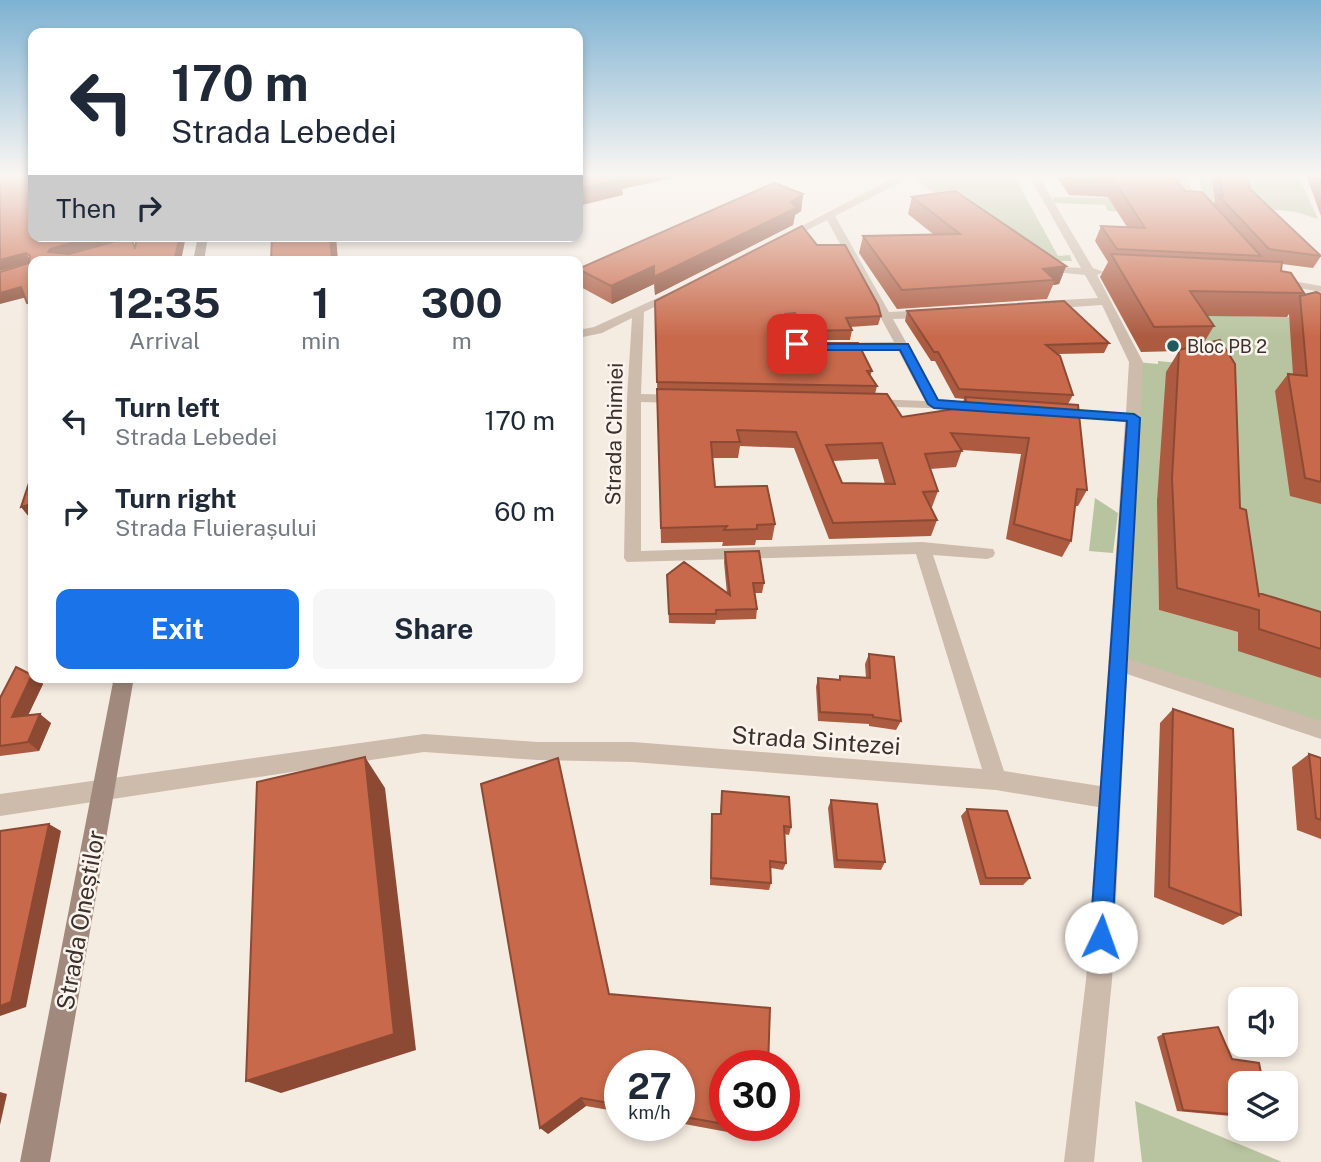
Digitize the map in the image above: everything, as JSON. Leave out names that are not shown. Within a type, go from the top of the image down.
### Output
[{"type":"street","points":[[770,246],[806,228]]},
{"type":"street","points":[[837,228],[934,404]]},
{"type":"street","points":[[1063,228],[1106,301],[1136,362],[1099,980],[1079,1162]]},
{"type":"street","points":[[1029,254],[1054,269],[1116,272]]},
{"type":"street","points":[[1266,279],[1321,289]]},
{"type":"street","points":[[583,333],[598,330],[686,288]]},
{"type":"street","points":[[1025,307],[1106,301]]},
{"type":"street","name":"Strada Chimiei","points":[[638,312],[634,398],[634,558],[922,548]]},
{"type":"street","points":[[887,316],[942,313]]},
{"type":"street","points":[[790,328],[801,347],[904,346]]},
{"type":"street","points":[[634,398],[689,400]]},
{"type":"street","points":[[852,402],[1003,408]]},
{"type":"street","points":[[1044,411],[1134,418]]},
{"type":"street","points":[[987,553],[922,548],[996,780]]},
{"type":"street","points":[[1117,663],[1321,730]]},
{"type":"street","name":"Strada Oneștilor","points":[[35,1162],[123,683]]},
{"type":"street","name":"Strada Sintezei","points":[[0,805],[424,743],[538,751],[633,752],[996,780],[1109,798]]},
{"type":"green space","points":[[995,228],[1043,228],[1058,256],[1070,255],[1072,261],[1059,261],[1051,268]]},
{"type":"green space","points":[[1177,315],[1289,317],[1321,504],[1321,640],[1237,614],[1158,516],[1159,610],[1238,632],[1321,678],[1321,730],[1117,663],[1136,362],[1158,364],[1158,361],[1208,366]]},
{"type":"green space","points":[[1095,498],[1118,513],[1113,553],[1089,551]]},
{"type":"green space","points":[[1135,1101],[1282,1162],[1142,1162]]},
{"type":"building","points":[[0,228],[28,228],[28,242],[75,242],[50,249],[48,252],[69,254],[113,242],[133,242],[135,249],[136,242],[179,242],[175,256],[30,256],[26,253],[0,260]]},
{"type":"building","points":[[671,228],[754,228],[654,277],[654,266],[611,286],[583,272],[583,267]]},
{"type":"building","points":[[798,228],[804,228],[817,245],[845,245],[878,305],[881,316],[846,318],[852,330],[808,331],[795,313],[785,314],[783,320],[798,343],[858,343],[872,371],[867,371],[877,386],[657,382],[655,301]]},
{"type":"building","points":[[953,228],[1010,228],[1066,266],[1043,269],[1055,280],[902,290],[863,236],[960,234]]},
{"type":"building","points":[[1103,228],[1235,228],[1261,256],[1117,249]]},
{"type":"building","points":[[1249,228],[1292,228],[1321,256],[1269,249]]},
{"type":"building","points":[[272,242],[330,242],[332,256],[271,256]]},
{"type":"building","points":[[1111,254],[1282,262],[1281,271],[1291,273],[1304,293],[1190,291],[1214,326],[1154,327]]},
{"type":"building","points":[[28,263],[28,303],[21,287],[0,293],[0,272]]},
{"type":"building","points":[[1316,292],[1321,294],[1321,482],[1305,478],[1288,374],[1307,376],[1300,296]]},
{"type":"building","points":[[1064,301],[1109,343],[1046,345],[1060,356],[1073,395],[959,389],[938,352],[934,352],[907,311]]},
{"type":"building","points":[[1220,340],[1235,364],[1240,508],[1246,510],[1259,597],[1259,593],[1321,612],[1321,649],[1259,629],[1259,610],[1177,588],[1172,479],[1179,350]]},
{"type":"building","points":[[657,389],[887,394],[902,417],[968,407],[965,397],[1078,405],[1087,490],[1077,489],[1071,541],[1014,524],[1029,438],[951,433],[962,451],[925,454],[938,491],[923,492],[937,520],[833,523],[796,432],[737,430],[740,442],[711,442],[715,487],[767,486],[775,524],[757,525],[757,529],[724,530],[727,526],[661,528]],"holes":[[[882,443],[895,484],[842,483],[826,445]]]},
{"type":"building","points":[[28,486],[28,505],[21,507]]},
{"type":"building","points":[[759,551],[764,583],[753,583],[757,609],[716,610],[716,614],[669,614],[667,575],[684,562],[730,595],[725,552]]},
{"type":"building","points":[[869,654],[894,657],[901,721],[873,715],[820,712],[818,678],[870,678]]},
{"type":"building","points":[[16,667],[28,673],[28,683],[12,717],[40,714],[28,742],[0,746],[0,698]]},
{"type":"building","points":[[1173,709],[1233,729],[1241,915],[1169,887]]},
{"type":"building","points":[[1309,754],[1321,758],[1321,820],[1316,818]]},
{"type":"building","points":[[365,757],[394,1034],[246,1081],[257,782]]},
{"type":"building","points":[[558,758],[609,994],[770,1008],[769,1050],[709,1050],[709,1121],[695,1119],[695,1050],[604,1050],[604,1102],[581,1098],[540,1128],[481,784]]},
{"type":"building","points":[[722,791],[789,797],[791,827],[784,826],[786,863],[770,861],[771,883],[711,878],[712,814],[721,814]]},
{"type":"building","points":[[831,800],[877,804],[885,862],[837,860]]},
{"type":"building","points":[[967,809],[1007,811],[1030,878],[986,878]]},
{"type":"building","points":[[49,824],[11,1002],[0,1006],[0,831]]},
{"type":"building","points":[[1218,1027],[1228,1050],[1228,1057],[1259,1063],[1261,1071],[1228,1071],[1228,1114],[1183,1110],[1163,1034]]},
{"type":"place","name":"Bloc PB 2","points":[[1173,346]]},
{"type":"route","points":[[797,344],[801,347],[904,346],[934,404],[1134,418],[1101,937]]}]
